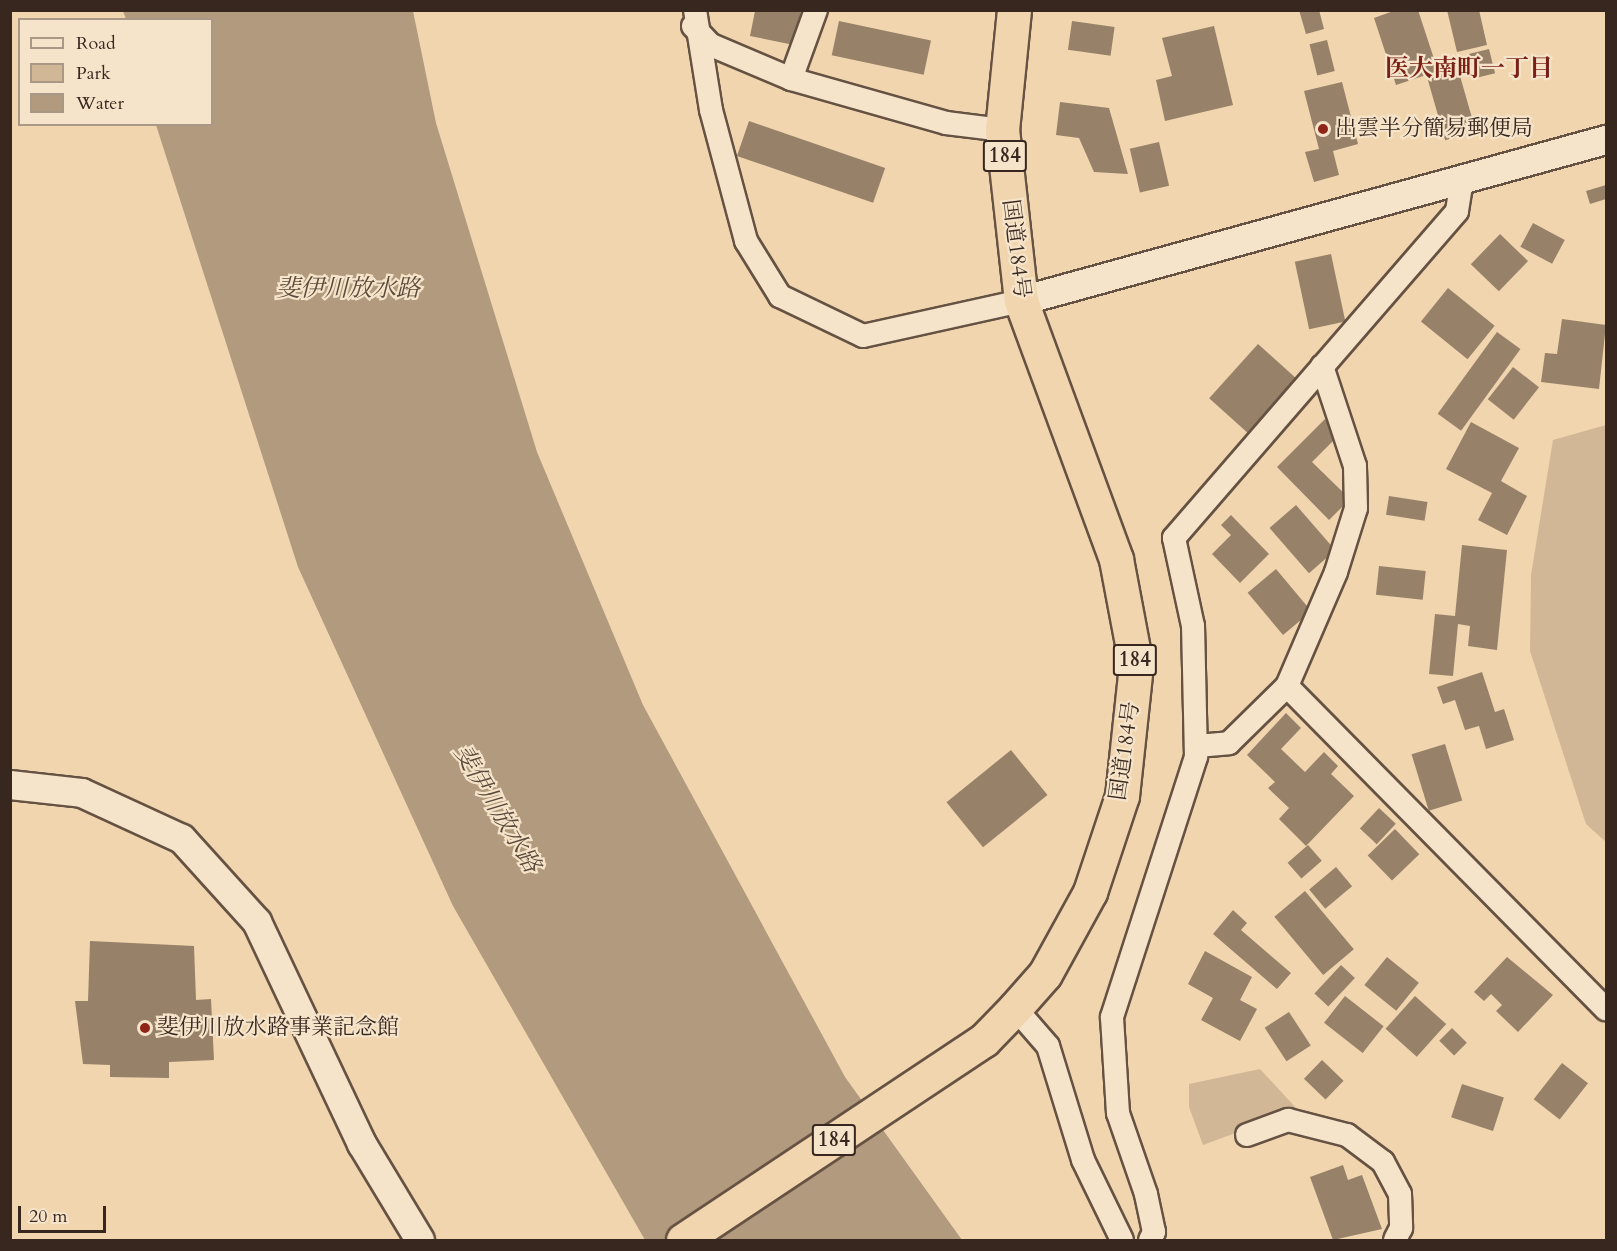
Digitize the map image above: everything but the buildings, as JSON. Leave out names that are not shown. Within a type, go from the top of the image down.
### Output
[{"type":"highway","name":"国道184号","points":[[683,1240],[984,1040],[1045,974],[1090,892],[1122,796],[1137,665],[1116,559],[1021,301],[1002,130],[1014,10]]},
{"type":"street","points":[[686,10],[696,35],[746,241],[780,296],[862,336],[1021,301],[1606,140]]},
{"type":"street","points":[[695,10],[696,35]]},
{"type":"street","points":[[791,79],[816,10]]},
{"type":"street","points":[[696,35],[791,79],[946,123],[1002,130]]},
{"type":"street","points":[[1150,1240],[1154,1232],[1146,1194],[1118,1113],[1112,1017],[1168,852],[1197,746],[1193,626],[1174,538],[1456,211],[1462,179]]},
{"type":"street","points":[[1197,746],[1229,743],[1287,686],[1336,572],[1356,508],[1355,466],[1322,366]]},
{"type":"street","points":[[1287,686],[1606,1010]]},
{"type":"street","points":[[10,785],[82,793],[182,839],[256,922],[362,1144],[420,1240]]},
{"type":"street","points":[[1015,1008],[1047,1046],[1083,1160],[1122,1240]]},
{"type":"street","points":[[1247,1135],[1288,1120],[1347,1135],[1383,1162],[1400,1194],[1401,1228],[1395,1240]]},
{"type":"green space","points":[[1606,425],[1606,842],[1586,824],[1530,651],[1531,575],[1553,440]]},
{"type":"green space","points":[[1260,1069],[1298,1110],[1203,1145],[1189,1107],[1189,1084]]},
{"type":"water","name":"斐伊川放水路","points":[[123,11],[413,11],[436,123],[537,452],[643,705],[845,1077],[962,1240],[645,1240],[453,906],[298,567],[156,126],[213,126],[213,18],[126,18]]},
{"type":"place","name":"出雲半分簡易郵便局","points":[[1323,129]]},
{"type":"place","name":"斐伊川放水路事業記念館","points":[[145,1028]]},
{"type":"district","name":"医大南町一丁目","points":[[1469,69]]}]
